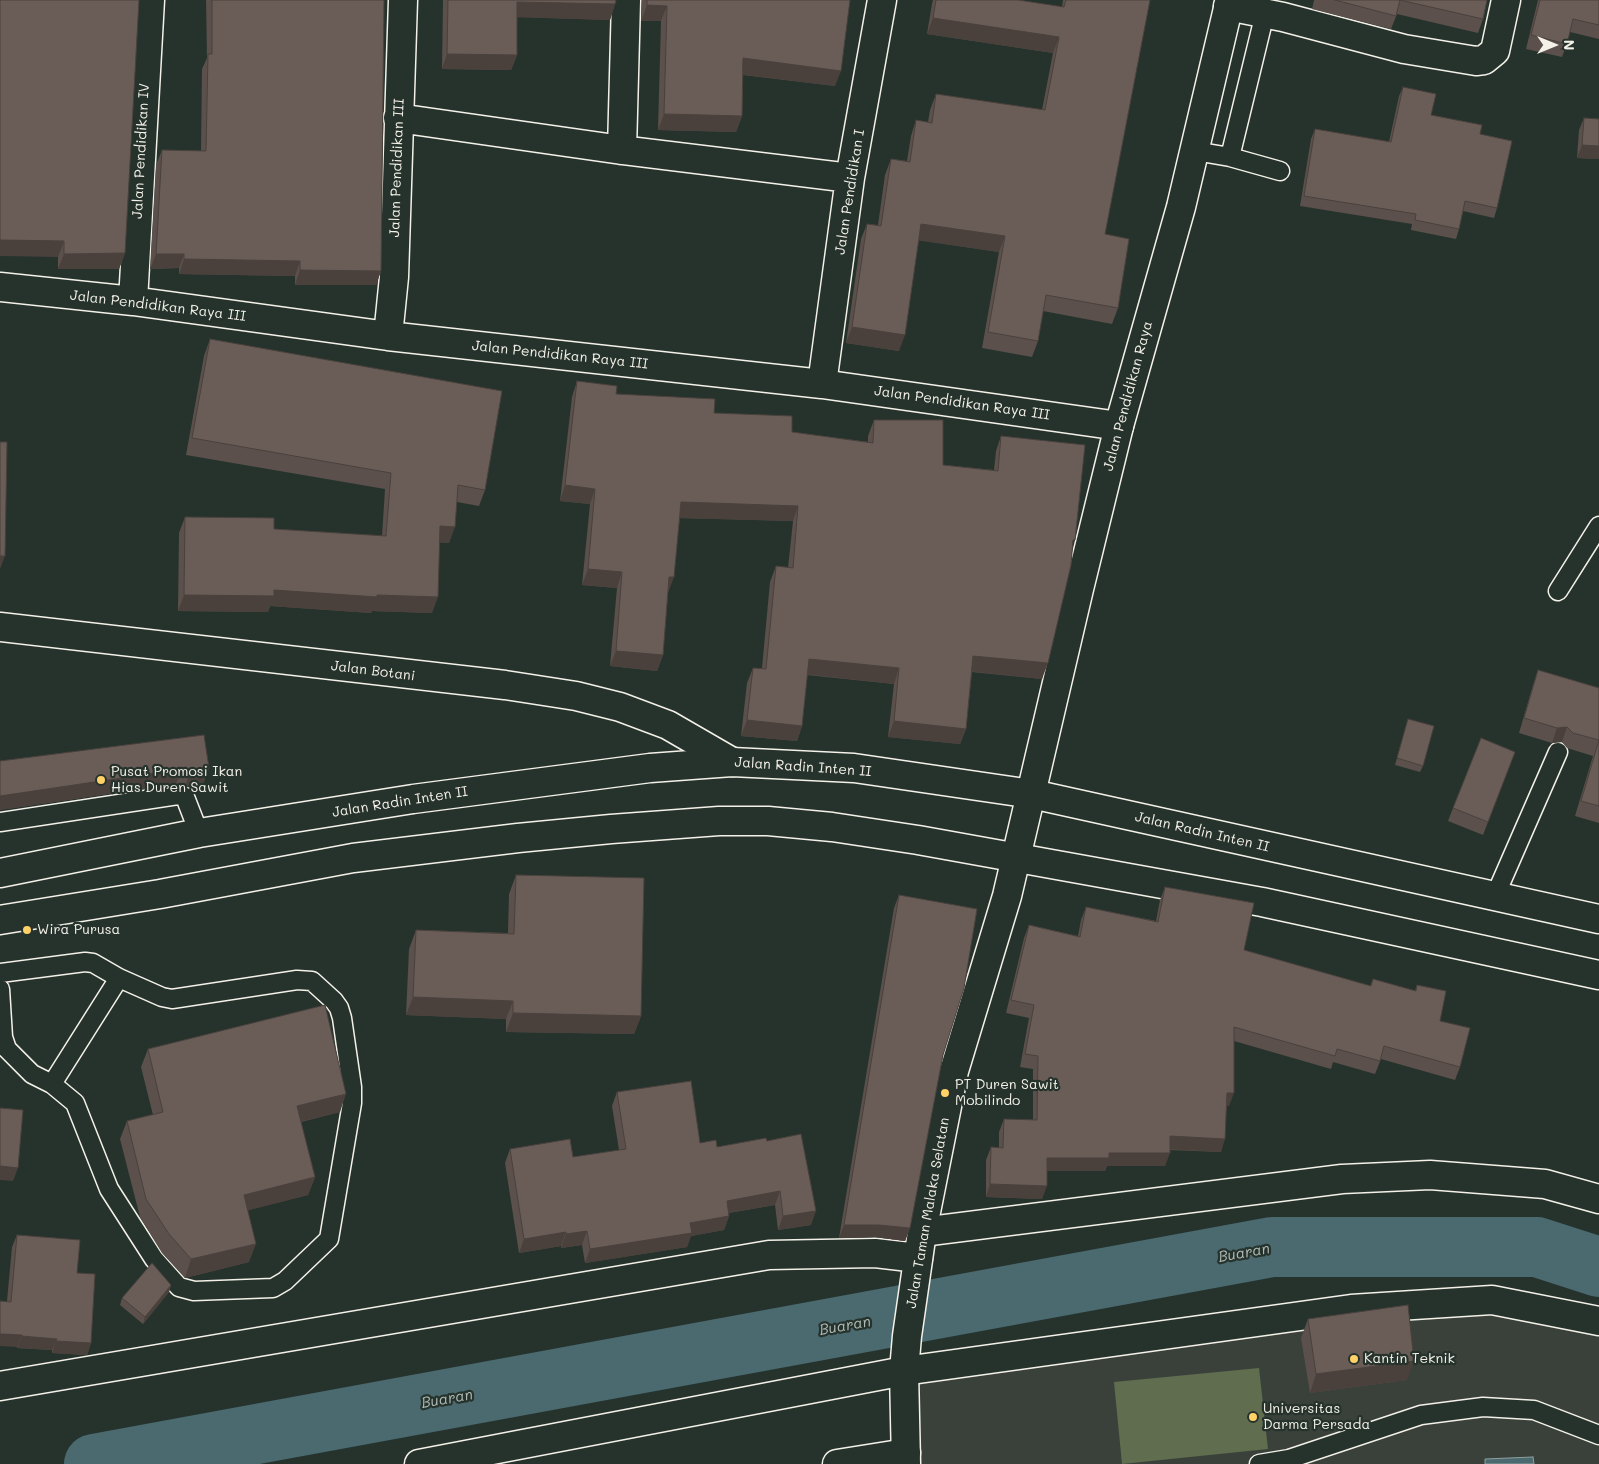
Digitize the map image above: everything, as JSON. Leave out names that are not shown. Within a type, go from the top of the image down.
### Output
[{"type":"street","name":"Jalan Pendidikan IV","points":[[133,301],[150,0]]},
{"type":"street","name":"Jalan Pendidikan III","points":[[388,336],[394,276],[403,0]]},
{"type":"street","points":[[622,150],[626,0]]},
{"type":"street","name":"Jalan Pendidikan I","points":[[822,384],[850,178],[882,0]]},
{"type":"street","points":[[1229,3],[1404,49],[1476,61],[1484,60],[1495,51],[1506,0]]},
{"type":"street","name":"Jalan Pendidikan Raya","points":[[1032,794],[1119,426],[1181,207],[1229,3]]},
{"type":"street","points":[[398,118],[622,150],[850,178]]},
{"type":"street","name":"Jalan Pendidikan Raya III","points":[[0,287],[133,301],[388,336],[822,384],[1119,426]]},
{"type":"street","name":"Jalan Botani","points":[[0,626],[505,685],[576,696],[620,707],[668,725],[732,762]]},
{"type":"street","name":"Jalan Radin Inten II","points":[[0,873],[199,833],[413,799],[650,768],[732,762],[854,768],[1032,794],[1599,919]]},
{"type":"street","name":"Jalan Taman Malaka Selatan","points":[[906,1459],[904,1371],[919,1253],[954,1071],[1007,896],[1032,794]]},
{"type":"street","points":[[0,920],[160,894],[353,858],[518,838],[719,821],[768,821],[832,827],[918,840],[1262,902],[1599,976]]},
{"type":"street","points":[[0,1386],[769,1255],[919,1253],[1342,1179],[1430,1175],[1545,1184],[1599,1199]]},
{"type":"street","points":[[419,1464],[904,1371],[1350,1309],[1492,1300],[1599,1321]]},
{"type":"street","points":[[854,1462],[906,1459]]},
{"type":"lane","points":[[1230,157],[1265,13]]},
{"type":"lane","points":[[1195,151],[1230,157],[1280,171]]},
{"type":"lane","points":[[1558,591],[1599,526]]},
{"type":"lane","points":[[1495,896],[1558,752]]},
{"type":"lane","points":[[0,822],[178,795],[185,797],[199,833]]},
{"type":"lane","points":[[0,972],[85,962],[162,997],[172,999],[305,979],[312,981],[334,1000],[342,1018],[352,1087],[352,1103],[329,1240],[285,1281],[273,1288],[194,1292],[179,1287],[154,1259],[108,1189],[75,1103],[52,1084],[32,1074],[7,1049],[3,1037],[0,989]]},
{"type":"lane","points":[[52,1084],[119,978]]},
{"type":"lane","points":[[1258,1464],[1289,1461],[1421,1415],[1483,1407],[1534,1410],[1599,1435]]},
{"type":"shaded area","name":"Universitas Darma Persada","points":[[1492,1300],[1599,1321],[1599,1464],[909,1464],[904,1371]]},
{"type":"green space","points":[[1259,1368],[1268,1449],[1122,1464],[1114,1382]]},
{"type":"water","points":[[1533,1457],[1534,1464],[1485,1464],[1485,1459]]},
{"type":"building","points":[[0,0],[139,0],[125,253],[64,254],[64,241],[0,240]]},
{"type":"building","points":[[212,0],[384,0],[381,271],[300,270],[300,261],[184,259],[184,254],[156,254],[162,150],[206,151],[208,54],[212,54]]},
{"type":"building","points":[[448,0],[616,0],[615,4],[517,2],[517,55],[447,54]]},
{"type":"building","points":[[647,0],[850,0],[841,71],[743,58],[742,116],[664,114],[667,6],[647,5]]},
{"type":"building","points":[[936,0],[1018,0],[1064,7],[1066,0],[1150,0],[1105,234],[1129,239],[1118,308],[1046,295],[1038,341],[988,332],[1005,236],[921,224],[905,335],[852,327],[867,224],[881,226],[891,159],[910,162],[916,120],[932,123],[936,94],[1045,110],[1059,37],[933,18]]},
{"type":"building","points":[[1335,0],[1400,0],[1396,16]]},
{"type":"building","points":[[1400,0],[1487,0],[1483,19]]},
{"type":"building","points":[[1540,0],[1599,0],[1599,25],[1573,19],[1567,44],[1531,35]]},
{"type":"building","points":[[1403,87],[1436,94],[1431,115],[1482,125],[1480,134],[1512,141],[1497,208],[1465,201],[1459,229],[1415,220],[1416,214],[1304,196],[1315,129],[1391,142]]},
{"type":"building","points":[[1584,118],[1599,119],[1599,146],[1582,145]]},
{"type":"building","points":[[210,339],[502,391],[485,490],[458,485],[455,527],[440,526],[438,597],[377,595],[377,597],[274,590],[274,596],[184,595],[185,517],[274,518],[274,529],[386,536],[391,473],[192,438]]},
{"type":"building","points":[[577,381],[617,386],[616,394],[715,399],[714,413],[792,416],[792,432],[873,443],[874,420],[943,420],[943,465],[998,471],[1001,436],[1085,445],[1071,565],[1048,663],[973,656],[966,729],[894,721],[899,668],[809,659],[802,726],[747,720],[753,668],[766,669],[776,566],[793,568],[798,506],[681,502],[674,577],[669,577],[663,655],[616,651],[622,572],[588,569],[595,489],[565,485]]},
{"type":"building","points":[[0,442],[7,442],[5,556],[0,556]]},
{"type":"building","points":[[1538,670],[1599,688],[1599,740],[1573,733],[1567,727],[1557,728],[1524,718]]},
{"type":"building","points":[[1408,719],[1434,726],[1423,766],[1397,758]]},
{"type":"building","points":[[204,735],[209,768],[191,771],[182,769],[0,796],[0,761]]},
{"type":"building","points":[[1481,738],[1515,752],[1488,822],[1453,808]]},
{"type":"building","points":[[1599,740],[1599,806],[1581,801]]},
{"type":"building","points":[[516,875],[644,878],[641,1016],[513,1013],[513,1001],[413,997],[416,930],[514,934]]},
{"type":"building","points":[[1165,887],[1254,903],[1244,950],[1371,986],[1373,979],[1416,991],[1417,985],[1446,991],[1440,1021],[1470,1028],[1460,1067],[1384,1046],[1380,1061],[1337,1049],[1335,1056],[1234,1027],[1234,1093],[1227,1093],[1225,1139],[1170,1136],[1170,1153],[1109,1153],[1109,1158],[1047,1158],[1047,1186],[990,1184],[991,1147],[1003,1148],[1004,1119],[1037,1120],[1038,1056],[1025,1054],[1034,1005],[1011,1000],[1029,925],[1080,937],[1086,907],[1158,922]]},
{"type":"building","points":[[899,895],[977,909],[964,988],[943,1055],[910,1228],[879,1225],[844,1225]]},
{"type":"building","points":[[325,1005],[346,1094],[297,1106],[315,1177],[244,1195],[256,1244],[191,1259],[169,1234],[146,1199],[127,1121],[163,1112],[148,1049]]},
{"type":"building","points":[[691,1081],[700,1143],[716,1140],[717,1147],[766,1138],[767,1141],[801,1134],[816,1211],[783,1216],[780,1191],[727,1201],[729,1216],[690,1223],[692,1233],[590,1249],[587,1231],[566,1234],[566,1232],[524,1239],[510,1149],[570,1139],[573,1157],[626,1149],[617,1092]]},
{"type":"building","points":[[0,1108],[23,1110],[18,1168],[0,1166]]},
{"type":"building","points":[[17,1235],[80,1240],[77,1273],[95,1274],[91,1343],[0,1334],[0,1301],[11,1302]]},
{"type":"building","points":[[152,1263],[171,1285],[145,1317],[122,1298]]},
{"type":"building","name":"Kantin Teknik","points":[[1408,1305],[1414,1361],[1316,1374],[1308,1319]]},
{"type":"waterway","name":"Buaran","points":[[94,1464],[1272,1247],[1537,1247],[1599,1267]]},
{"type":"place","name":"Pusat Promosi Ikan Hias Duren Sawit","points":[[101,780]]},
{"type":"place","name":"Wira Purusa","points":[[27,930]]},
{"type":"place","name":"PT Duren Sawit Mobilindo","points":[[945,1093]]},
{"type":"place","name":"Kantin Teknik","points":[[1354,1359]]},
{"type":"place","name":"Universitas Darma Persada","points":[[1253,1417]]}]
